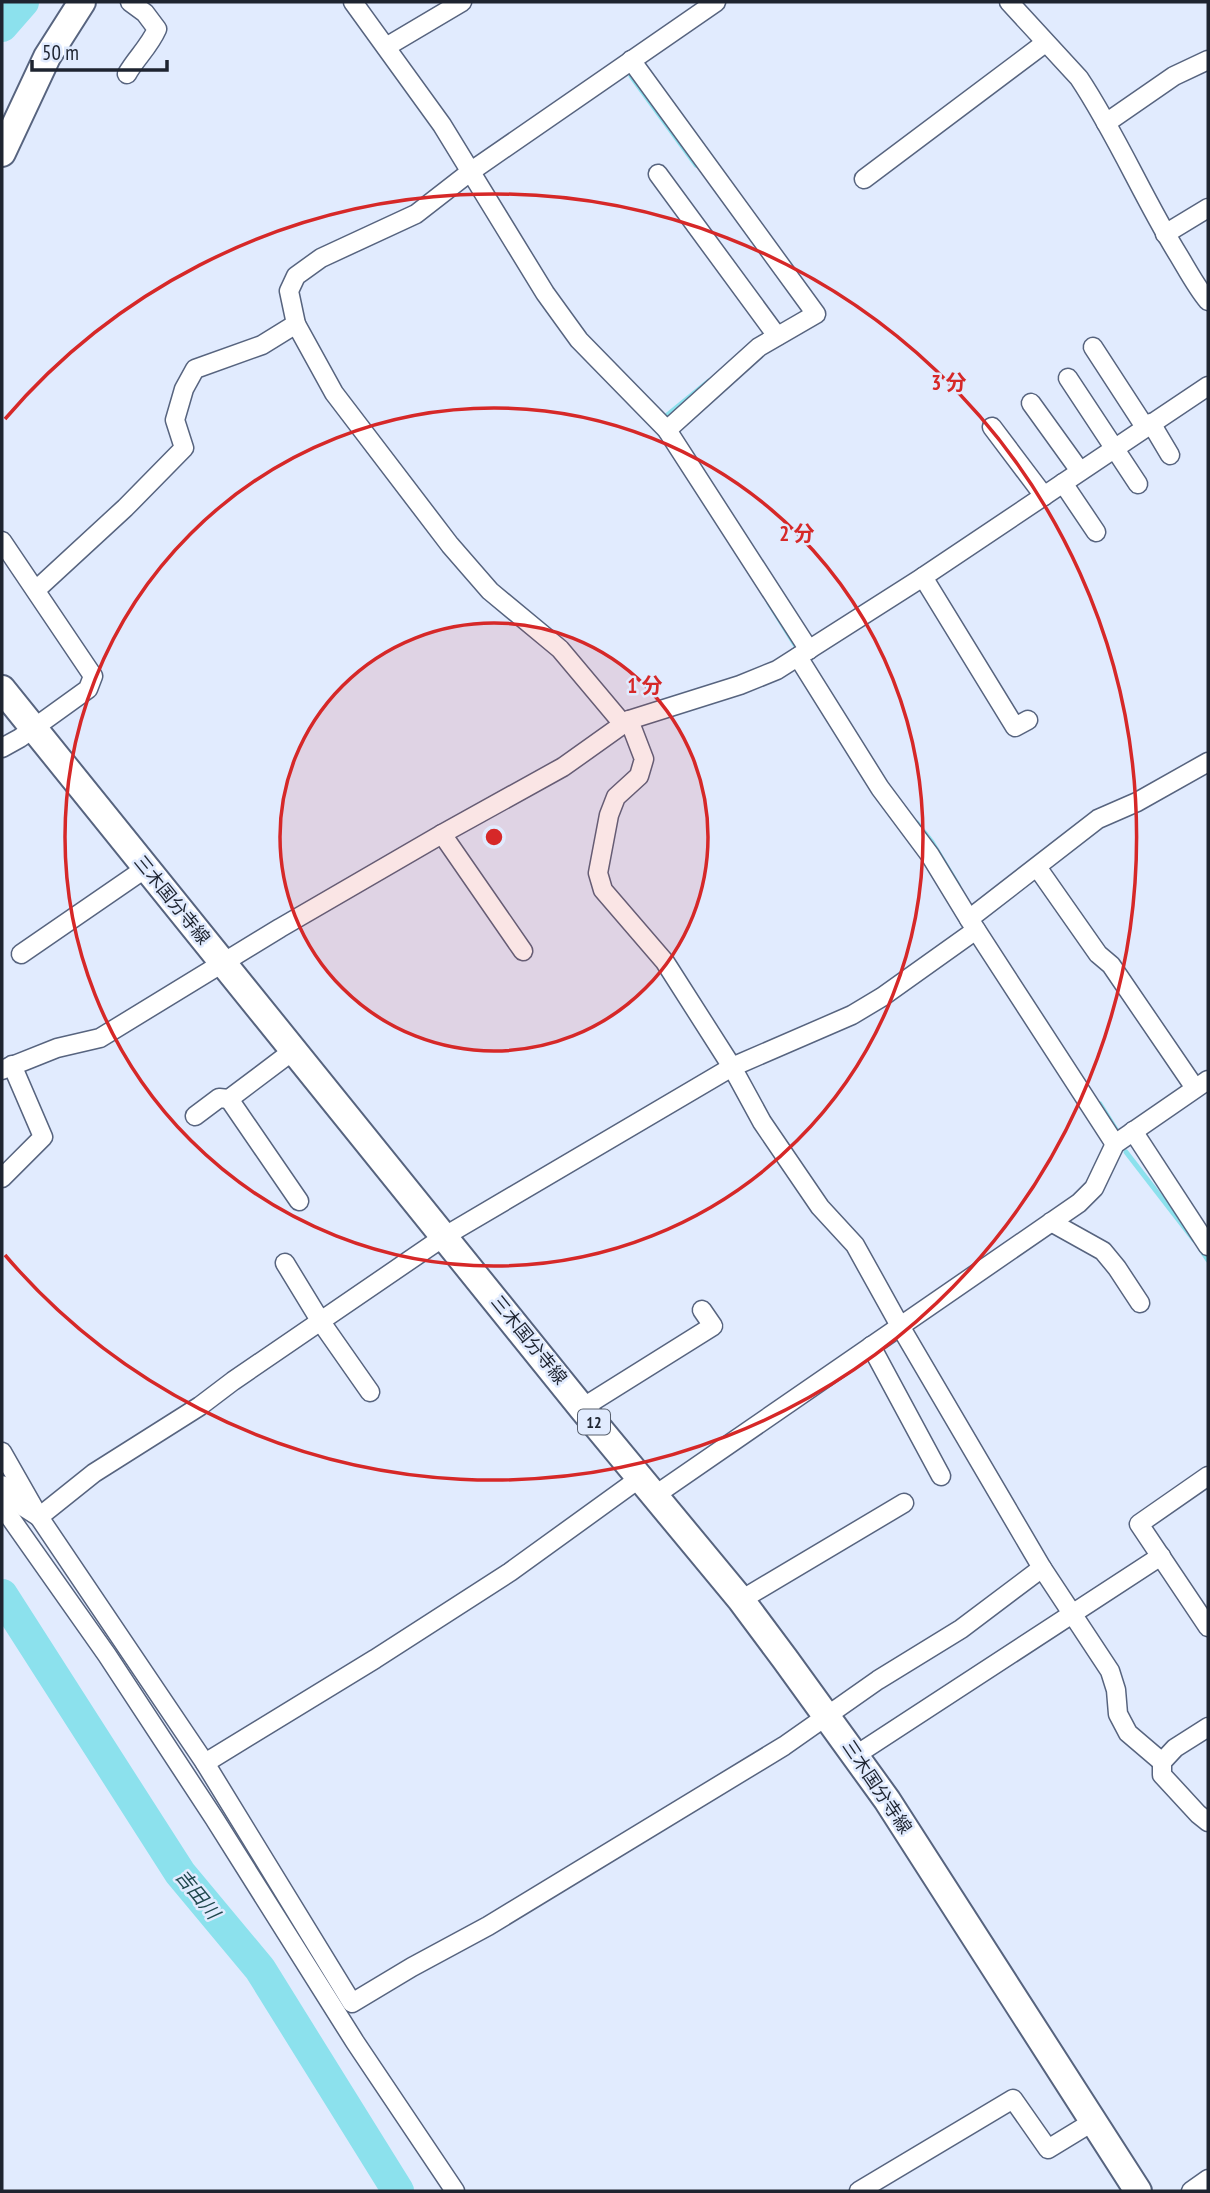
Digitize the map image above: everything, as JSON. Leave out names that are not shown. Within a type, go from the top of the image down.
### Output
[{"type":"main road","points":[[2,153],[47,57],[82,2]]},
{"type":"main road","name":"三木国分寺線","points":[[3,693],[34,727],[582,1408],[741,1600],[856,1755],[1138,2191]]},
{"type":"street","points":[[127,74],[135,59],[150,44],[156,29],[145,13],[130,2]]},
{"type":"street","points":[[353,2],[442,125],[545,293],[579,340],[667,430],[804,653],[880,788],[974,919],[1115,1144]]},
{"type":"street","points":[[386,47],[462,2]]},
{"type":"street","points":[[716,2],[470,172],[416,214],[321,258],[296,276],[289,291],[296,324],[334,393],[450,545],[490,591],[560,649],[626,722],[645,759],[639,776],[615,797],[609,815],[598,873],[603,890],[665,962],[732,1067],[762,1122],[820,1207],[855,1245],[1042,1568],[1110,1671],[1116,1690],[1118,1714],[1128,1733],[1162,1762]]},
{"type":"street","points":[[1009,2],[1079,78],[1126,158],[1155,218],[1208,301]]},
{"type":"street","points":[[864,179],[1045,43]]},
{"type":"street","points":[[631,60],[816,314],[759,347],[667,430]]},
{"type":"street","points":[[1106,123],[1174,76],[1208,60]]},
{"type":"street","points":[[658,174],[777,336]]},
{"type":"street","points":[[1165,234],[1208,208]]},
{"type":"street","points":[[36,590],[125,508],[184,448],[175,420],[184,389],[195,369],[262,345],[296,324]]},
{"type":"street","points":[[1093,347],[1170,455]]},
{"type":"street","points":[[1068,378],[1138,484]]},
{"type":"street","points":[[2,1178],[43,1138],[7,1068],[57,1048],[100,1038],[442,834],[563,767],[626,722],[740,685],[777,670],[923,577],[1208,386]]},
{"type":"street","points":[[1031,403],[1080,471]]},
{"type":"street","points":[[992,427],[1044,496]]},
{"type":"street","points":[[1063,482],[1096,533]]},
{"type":"street","points":[[2,541],[93,676],[88,689],[2,748]]},
{"type":"street","points":[[923,577],[1015,727],[1028,720]]},
{"type":"street","points":[[39,1517],[94,1473],[200,1406],[445,1237],[732,1067],[852,1015],[881,998],[1098,819],[1137,802],[1208,762]]},
{"type":"street","points":[[442,834],[523,951]]},
{"type":"street","points":[[205,1763],[375,1659],[900,1326],[1079,1203],[1094,1188],[1115,1144],[1202,1084],[1111,965],[1098,954],[1037,867]]},
{"type":"street","points":[[21,954],[146,868]]},
{"type":"street","points":[[195,1116],[219,1098],[229,1099],[294,1050]]},
{"type":"street","points":[[229,1099],[299,1201]]},
{"type":"street","points":[[1133,1131],[1208,1246]]},
{"type":"street","points":[[1051,1222],[1103,1251],[1140,1303]]},
{"type":"street","points":[[285,1263],[321,1322],[370,1392]]},
{"type":"street","points":[[582,1408],[713,1325],[702,1310]]},
{"type":"street","points":[[870,1346],[941,1476]]},
{"type":"street","points":[[2,1452],[39,1517],[205,1763],[352,2003],[488,1926],[784,1746],[878,1680],[961,1629],[1042,1568]]},
{"type":"street","points":[[1208,1476],[1139,1524],[1208,1627]]},
{"type":"street","points":[[2,1485],[25,1508],[39,1517]]},
{"type":"street","points":[[741,1600],[904,1503]]},
{"type":"street","points":[[2,1506],[115,1667],[348,2031],[455,2191]]},
{"type":"street","points":[[856,1755],[1161,1556]]},
{"type":"street","points":[[1208,1727],[1175,1748],[1162,1762],[1161,1775],[1208,1822]]},
{"type":"street","points":[[859,2191],[1013,2099],[1048,2149],[1094,2121]]},
{"type":"street","points":[[1191,2191],[1208,2179]]},
{"type":"waterway","name":"吉田川","points":[[2,26],[23,2]]},
{"type":"waterway","points":[[631,76],[696,165]]},
{"type":"waterway","points":[[665,417],[709,381]]},
{"type":"waterway","points":[[769,603],[797,648]]},
{"type":"waterway","points":[[917,823],[958,885]]},
{"type":"waterway","points":[[1100,1104],[1117,1131]]},
{"type":"waterway","points":[[1126,1152],[1194,1240]]},
{"type":"waterway","points":[[1200,1248],[1208,1260]]},
{"type":"waterway","name":"吉田川","points":[[2,1595],[180,1873],[260,1969],[398,2191]]}]
